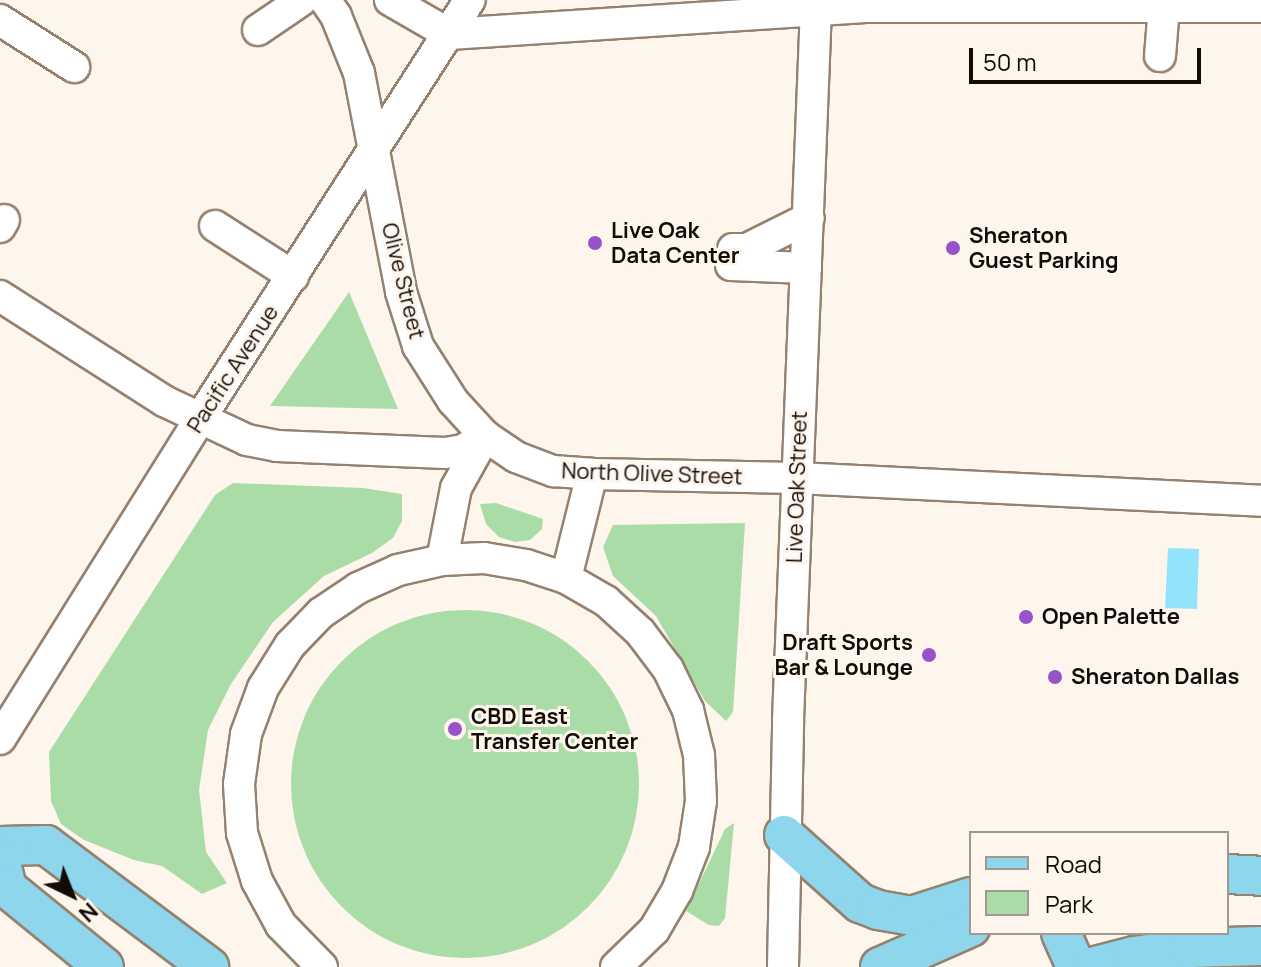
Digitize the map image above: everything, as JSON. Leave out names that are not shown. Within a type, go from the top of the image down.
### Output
[{"type":"main road","points":[[784,835],[860,903],[878,910],[911,916],[969,898]]},
{"type":"main road","points":[[0,846],[46,845],[209,967]]},
{"type":"main road","points":[[0,858],[7,888],[104,967]]},
{"type":"main road","points":[[1229,874],[1261,876]]},
{"type":"main road","points":[[880,967],[969,928]]},
{"type":"main road","points":[[1062,935],[1076,967]]},
{"type":"main road","points":[[1092,967],[1134,956],[1190,948],[1261,946]]},
{"type":"street","points":[[258,30],[302,0]]},
{"type":"street","name":"Olive Street","points":[[325,0],[336,16],[359,73],[401,292],[418,346],[434,377],[485,436]]},
{"type":"street","points":[[390,0],[449,34],[816,8],[1164,6],[1203,3],[1261,7]]},
{"type":"street","name":"Pacific Avenue","points":[[0,739],[199,420],[470,0]]},
{"type":"street","points":[[1160,56],[1164,6]]},
{"type":"street","name":"Live Oak Street","points":[[783,967],[784,835],[816,8]]},
{"type":"street","points":[[0,20],[74,67]]},
{"type":"street","points":[[806,268],[732,257],[809,218]]},
{"type":"street","points":[[215,226],[293,276]]},
{"type":"street","points":[[0,296],[199,420],[247,440],[277,446],[445,453],[463,450],[485,436]]},
{"type":"street","points":[[442,560],[456,488],[485,436]]},
{"type":"street","name":"North Olive Street","points":[[485,436],[516,457],[553,471],[797,478],[1261,501]]},
{"type":"street","points":[[566,578],[592,474]]},
{"type":"street","points":[[322,967],[281,925],[257,881],[242,833],[239,784],[246,734],[263,688],[290,645],[321,613],[358,588],[398,570],[442,560],[484,558],[526,565],[566,578],[606,601],[640,632],[668,669],[688,710],[699,755],[701,801],[696,832],[677,891],[654,930],[616,967]]},
{"type":"green space","points":[[349,292],[398,409],[270,406]]},
{"type":"green space","points":[[233,483],[363,488],[402,494],[402,521],[393,538],[372,553],[324,576],[273,622],[231,684],[208,730],[199,790],[206,852],[227,883],[202,894],[162,866],[134,860],[84,840],[61,824],[51,801],[49,752],[215,495]]},
{"type":"green space","points":[[496,503],[543,519],[542,529],[530,540],[515,542],[499,537],[486,524],[480,504]]},
{"type":"green space","points":[[745,523],[733,712],[726,721],[705,701],[656,616],[613,576],[603,547],[613,525]]},
{"type":"green space","points":[[448,610],[482,610],[516,617],[547,630],[576,649],[600,673],[619,702],[632,733],[639,784],[632,835],[619,866],[600,895],[576,919],[547,938],[516,951],[482,958],[448,958],[414,951],[383,938],[354,919],[330,895],[311,866],[298,835],[291,801],[291,767],[298,733],[311,702],[330,673],[354,649],[383,630],[414,617]]},
{"type":"green space","points":[[734,823],[725,918],[719,926],[709,925],[686,911],[725,829]]},
{"type":"water","points":[[1168,548],[1199,549],[1197,609],[1165,608]]},
{"type":"place","name":"Live Oak Data Center","points":[[595,243]]},
{"type":"place","name":"Sheraton Guest Parking","points":[[953,248]]},
{"type":"place","name":"Open Palette","points":[[1026,617]]},
{"type":"place","name":"Draft Sports Bar & Lounge","points":[[929,655]]},
{"type":"place","name":"Sheraton Dallas","points":[[1055,677]]},
{"type":"place","name":"CBD East Transfer Center","points":[[455,729]]}]
